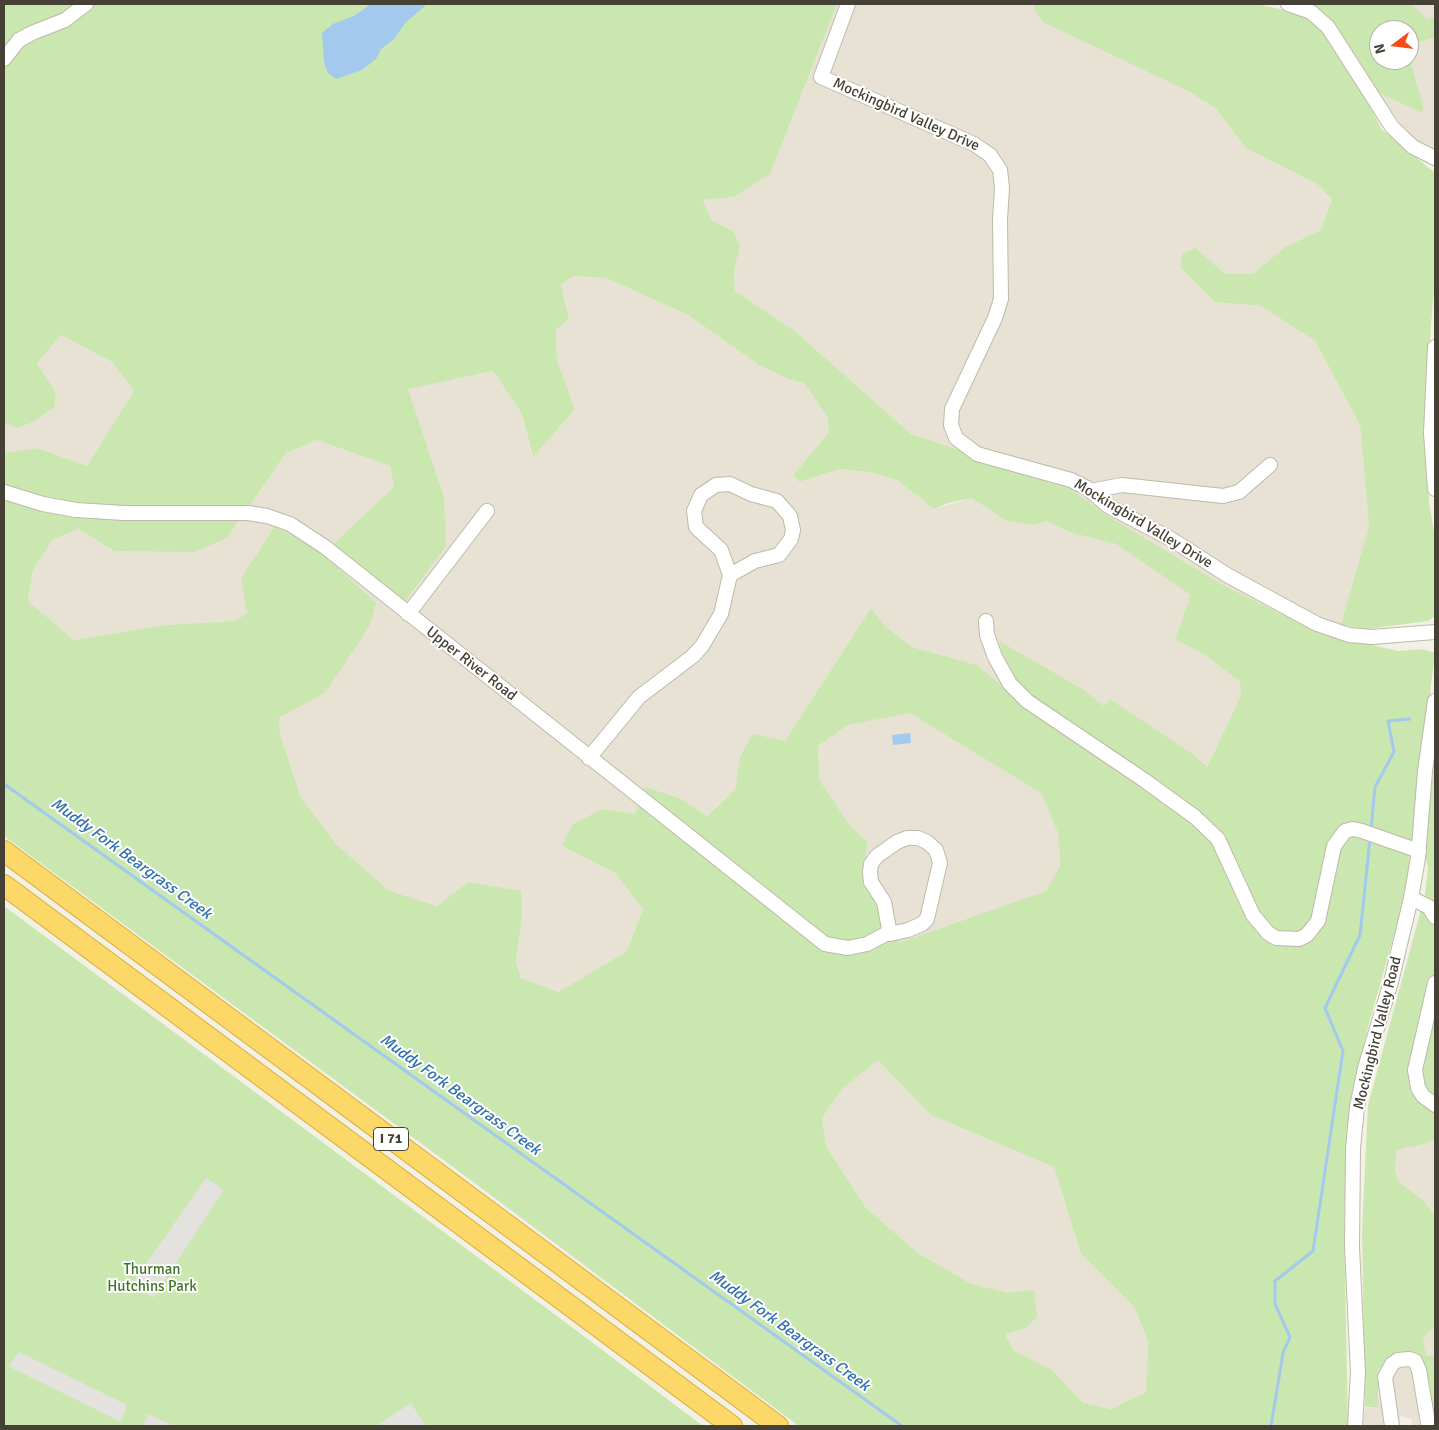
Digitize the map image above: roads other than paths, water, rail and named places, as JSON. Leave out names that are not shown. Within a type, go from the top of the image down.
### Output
[{"type":"highway","name":"I 71","points":[[4,851],[778,1426]]},
{"type":"highway","name":"I 71","points":[[4,885],[732,1426]]},
{"type":"street","points":[[4,59],[20,40],[32,32],[65,20],[86,4]]},
{"type":"street","name":"Mockingbird Valley Drive","points":[[848,4],[821,77],[974,144],[995,160],[1001,175],[999,306],[952,409],[952,431],[965,447],[977,454],[1055,474],[1090,491],[1108,506],[1172,539],[1227,575],[1317,624],[1361,636],[1395,636],[1435,632]]},
{"type":"street","points":[[1288,4],[1311,12],[1328,27],[1392,127],[1419,151],[1435,158]]},
{"type":"street","points":[[1435,347],[1431,426],[1435,488]]},
{"type":"street","points":[[1090,491],[1122,485],[1223,496],[1239,492],[1270,465]]},
{"type":"street","points":[[589,758],[636,700],[650,686],[693,656],[705,641],[721,614],[730,575],[722,550],[696,527],[694,511],[701,495],[716,485],[730,484],[751,494],[777,501],[786,510],[792,522],[791,539],[779,555],[755,561],[730,575]]},
{"type":"street","name":"Upper River Road","points":[[4,492],[43,504],[76,510],[124,513],[248,513],[274,518],[305,533],[825,944],[848,948],[867,944],[890,934],[908,930],[922,924],[927,919],[940,863],[936,850],[927,842],[918,838],[908,838],[897,842],[877,856],[872,864],[870,872],[871,882],[884,902],[890,934]]},
{"type":"street","points":[[408,614],[487,511]]},
{"type":"street","points":[[986,621],[987,634],[995,657],[1010,684],[1026,701],[1144,780],[1195,817],[1218,839],[1253,916],[1268,933],[1276,938],[1299,939],[1312,930],[1318,921],[1334,846],[1345,831],[1353,829],[1369,833],[1419,851]]},
{"type":"street","name":"Mockingbird Valley Road","points":[[1355,1426],[1358,1372],[1352,1247],[1353,1148],[1357,1107],[1365,1068],[1391,982],[1412,898],[1419,851],[1425,770],[1435,702]]},
{"type":"street","points":[[1412,898],[1429,907],[1435,917]]},
{"type":"street","points":[[1435,983],[1415,1070],[1418,1088],[1423,1096],[1435,1105]]},
{"type":"street","points":[[1392,1426],[1385,1377],[1392,1364],[1398,1360],[1409,1359],[1415,1361],[1419,1370],[1428,1423],[1432,1426]]},
{"type":"water","points":[[371,4],[427,4],[406,22],[394,39],[381,49],[376,59],[362,70],[336,79],[328,73],[324,62],[322,33],[333,24],[354,16]]},
{"type":"water","points":[[910,733],[911,743],[893,745],[892,735]]},
{"type":"waterway","points":[[1371,830],[1375,787],[1394,752],[1388,721],[1410,719]]},
{"type":"waterway","name":"Muddy Fork Beargrass Creek","points":[[4,784],[902,1426]]},
{"type":"waterway","points":[[1271,1426],[1283,1353],[1290,1337],[1275,1304],[1275,1281],[1313,1251],[1343,1051],[1325,1008],[1360,935],[1370,839]]},
{"type":"park label","name":"Thurman Hutchins Park","points":[[152,1278]]}]
